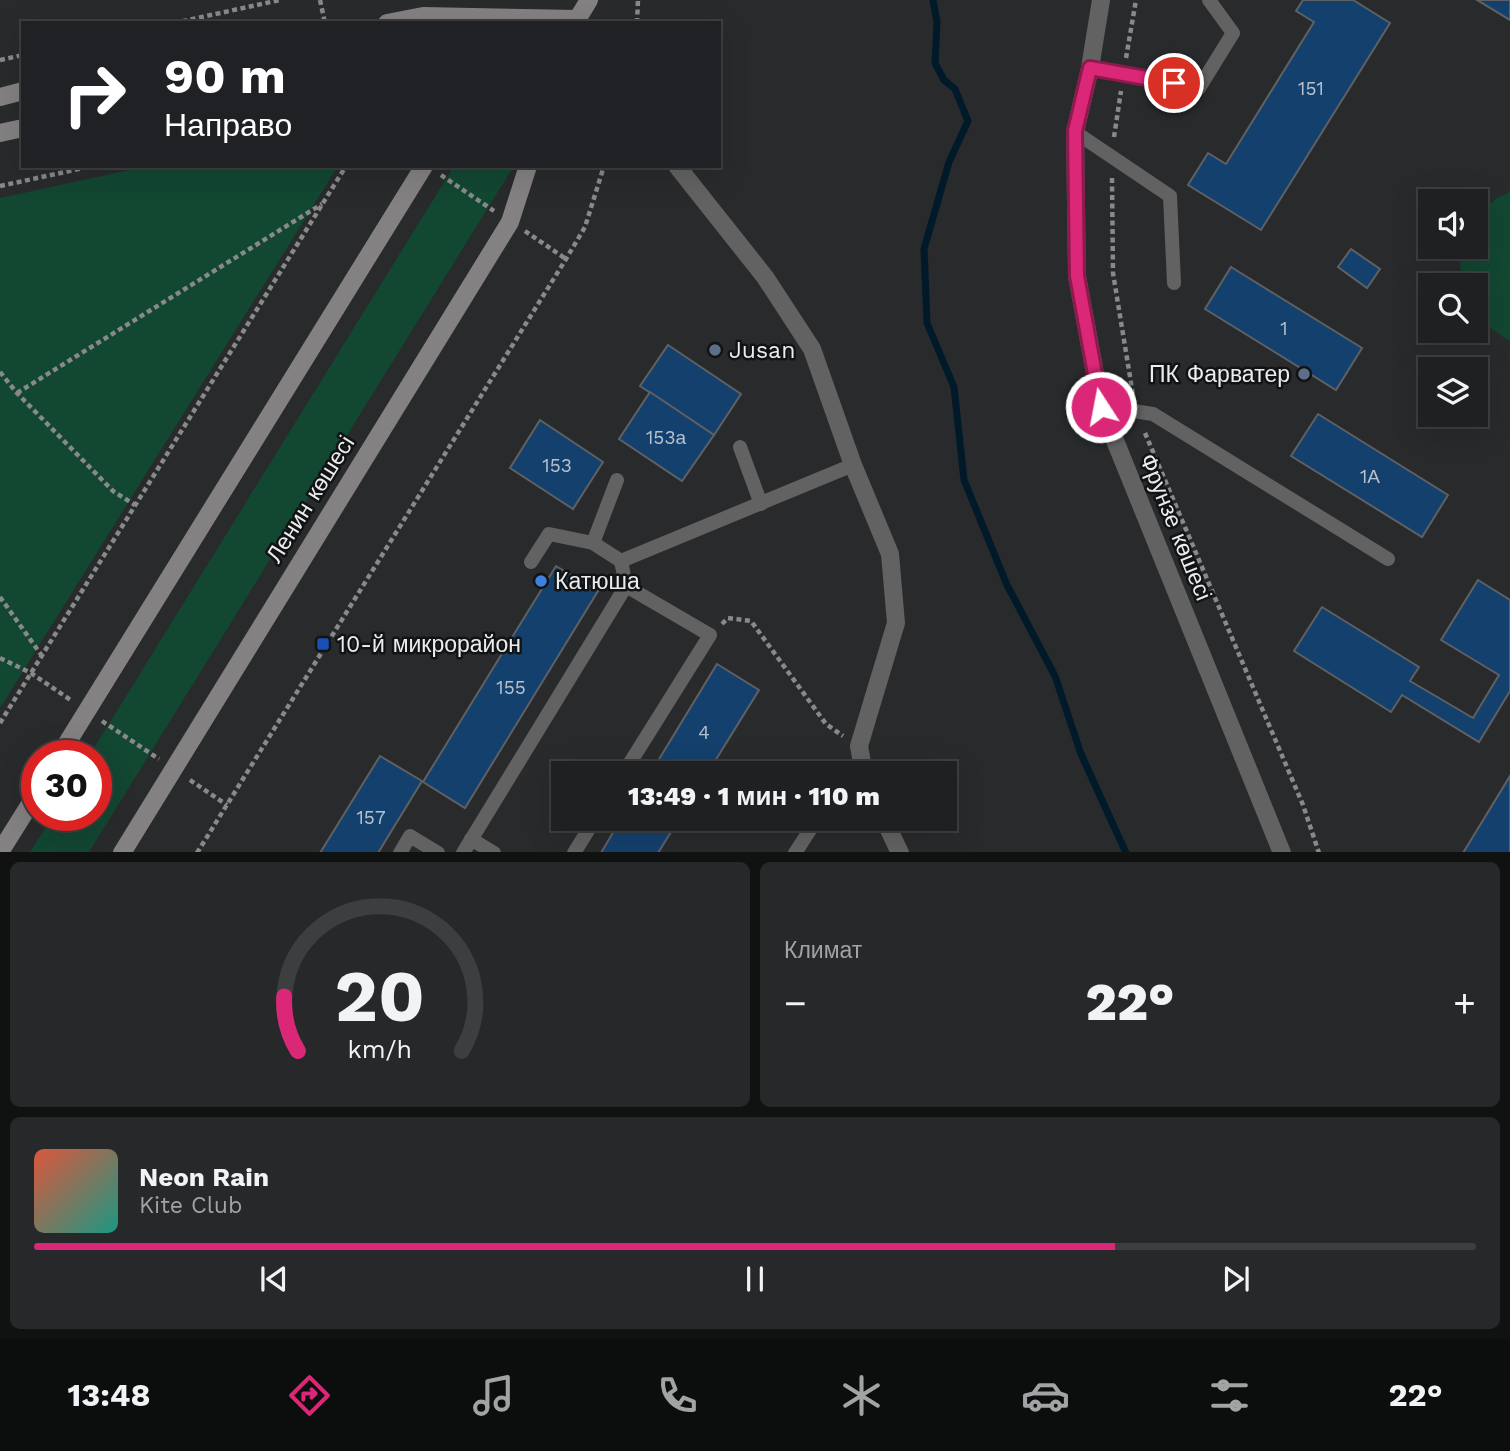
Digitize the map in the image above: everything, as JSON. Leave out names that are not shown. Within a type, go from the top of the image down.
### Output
[{"type":"main road","points":[[577,21],[589,0]]},
{"type":"main road","points":[[398,21],[424,16],[551,21]]},
{"type":"main road","points":[[0,97],[21,92]]},
{"type":"main road","points":[[0,133],[21,128]]},
{"type":"main road","points":[[70,740],[423,168]]},
{"type":"main road","name":"Ленин көшесі","points":[[122,852],[510,222],[527,168]]},
{"type":"main road","points":[[0,852],[21,819]]},
{"type":"street","name":"Фрунзе көшесі","points":[[1101,0],[1090,68],[1075,131],[1077,276],[1101,407],[1282,852]]},
{"type":"street","points":[[679,168],[765,277],[812,349],[853,466],[890,554],[896,623],[859,746],[862,761]]},
{"type":"street","points":[[890,831],[900,852]]},
{"type":"lane","points":[[1090,68],[1199,88],[1233,33],[1209,0]]},
{"type":"lane","points":[[1075,131],[1170,196],[1174,283]]},
{"type":"lane","points":[[1101,407],[1153,414],[1388,559]]},
{"type":"lane","points":[[740,447],[761,504]]},
{"type":"lane","points":[[621,561],[853,466]]},
{"type":"lane","points":[[593,543],[617,480]]},
{"type":"lane","points":[[463,852],[626,586],[621,561],[593,543],[549,534],[531,562]]},
{"type":"lane","points":[[626,586],[710,635],[631,761]]},
{"type":"lane","points":[[574,852],[587,831]]},
{"type":"lane","points":[[794,852],[809,831]]},
{"type":"lane","points":[[400,852],[410,835],[438,852]]},
{"type":"lane","points":[[471,839],[494,852]]},
{"type":"path","points":[[183,21],[280,0]]},
{"type":"path","points":[[320,0],[325,21]]},
{"type":"path","points":[[637,21],[638,0]]},
{"type":"path","points":[[0,60],[21,55]]},
{"type":"path","points":[[0,186],[84,168]]},
{"type":"path","points":[[0,723],[345,168]]},
{"type":"path","points":[[197,852],[566,259],[585,227],[603,168]]},
{"type":"path","points":[[17,393],[323,204]]},
{"type":"path","points":[[0,372],[17,393],[113,491],[135,505]]},
{"type":"path","points":[[0,597],[42,656]]},
{"type":"path","points":[[710,635],[728,618],[751,621],[826,724],[859,746]]},
{"type":"path","points":[[0,658],[31,673],[227,805]]},
{"type":"green space","points":[[139,168],[337,168],[0,708],[0,198]]},
{"type":"green space","points":[[453,168],[512,169],[112,815],[112,740],[99,740]]},
{"type":"green space","points":[[1510,192],[1510,341],[1488,326],[1488,273],[1461,273],[1460,259],[1488,259],[1488,205]]},
{"type":"green space","points":[[43,831],[102,831],[89,852],[30,852]]},
{"type":"building","points":[[1303,0],[1353,0],[1390,23],[1261,230],[1188,185],[1208,153],[1226,164],[1314,22],[1296,11]]},
{"type":"building","points":[[1477,0],[1510,0],[1510,20]]},
{"type":"building","points":[[1351,249],[1380,269],[1367,288],[1338,267]]},
{"type":"building","points":[[1231,267],[1362,348],[1336,390],[1205,309]]},
{"type":"building","points":[[668,345],[741,394],[714,435],[640,386]]},
{"type":"building","points":[[650,392],[714,435],[682,481],[619,439]]},
{"type":"building","points":[[1318,414],[1448,495],[1422,537],[1291,456]]},
{"type":"building","points":[[540,420],[603,462],[573,509],[510,468]]},
{"type":"building","points":[[556,566],[598,591],[465,808],[423,782]]},
{"type":"building","points":[[1478,580],[1510,600],[1510,691],[1479,742],[1402,695],[1391,712],[1294,651],[1322,607],[1419,667],[1410,681],[1473,718],[1499,675],[1441,640]]},
{"type":"building","points":[[717,664],[759,690],[715,761],[658,761]]},
{"type":"building","points":[[380,756],[422,781],[379,852],[321,852]]},
{"type":"building","points":[[1510,776],[1510,852],[1464,852]]},
{"type":"building","points":[[614,831],[672,831],[659,852],[602,852]]},
{"type":"waterway","points":[[933,0],[937,22],[935,63],[944,80],[955,89],[968,121],[949,162],[924,249],[927,323],[954,387],[964,480],[1007,585],[1055,676],[1081,754],[1126,852]]},
{"type":"place","name":"Jusan","points":[[715,350]]},
{"type":"place","name":"ПК Фарватер","points":[[1304,374]]},
{"type":"place","name":"Катюша","points":[[541,581]]},
{"type":"place","name":"10-й микрорайон","points":[[323,644]]},
{"type":"route","points":[[1101,407],[1077,276],[1075,131],[1090,68],[1174,83]]}]
